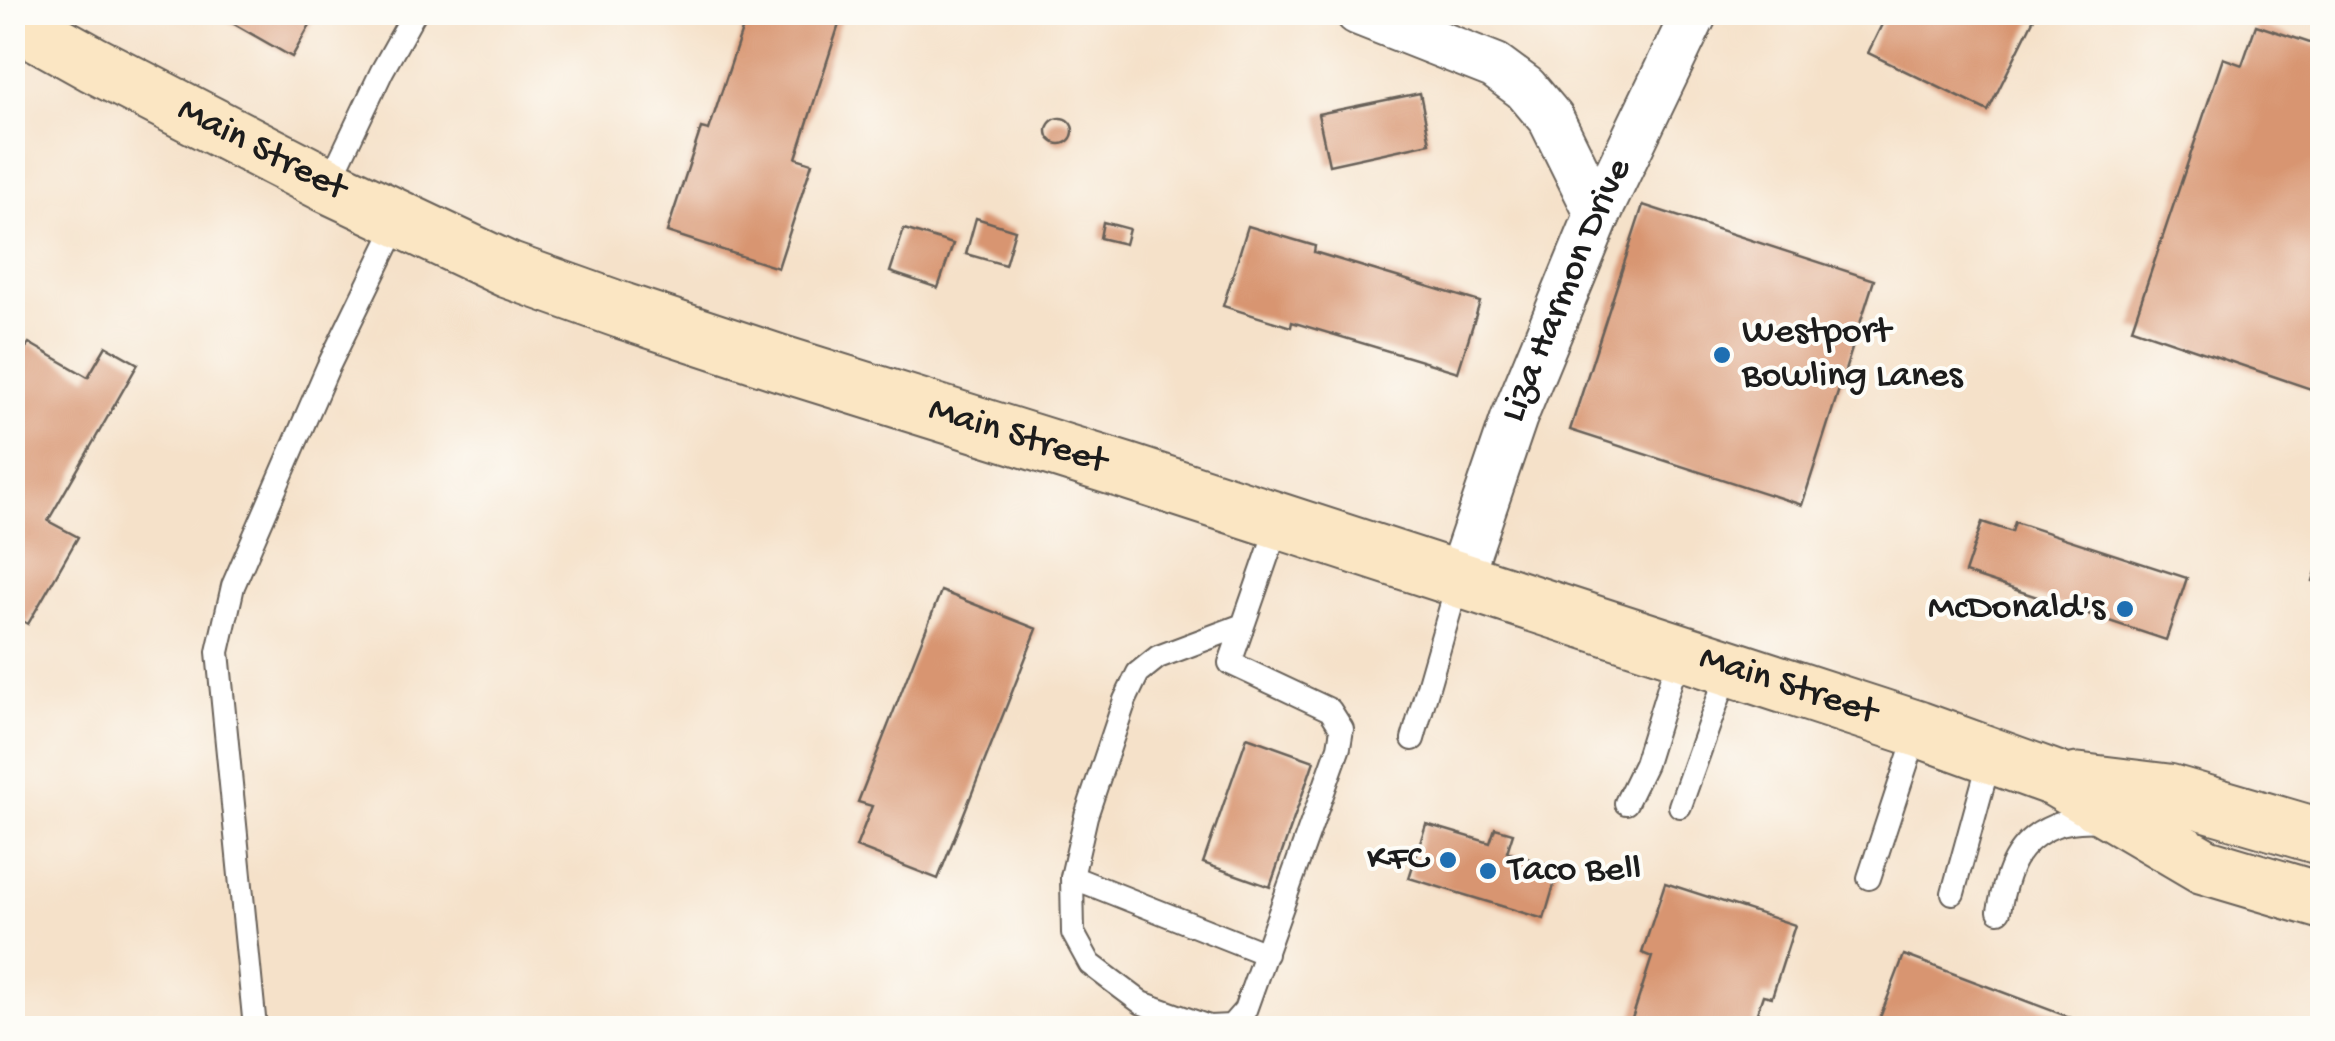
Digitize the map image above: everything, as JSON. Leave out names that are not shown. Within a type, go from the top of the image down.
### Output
[{"type":"main road","name":"Main Street","points":[[12,19],[328,185],[508,270],[623,312],[1459,578],[1918,729],[2056,778],[2204,866],[2322,901]]},
{"type":"main road","name":"Main Street","points":[[2056,778],[2168,792],[2322,836]]},
{"type":"street","points":[[1358,12],[1494,66],[1525,88],[1552,119],[1598,214]]},
{"type":"street","name":"Liza Harmon Drive","points":[[1459,578],[1514,418],[1598,214],[1694,12]]},
{"type":"lane","points":[[328,185],[415,12]]},
{"type":"lane","points":[[255,1028],[218,652],[233,586],[328,366],[400,219]]},
{"type":"lane","points":[[1243,624],[1158,657],[1138,673],[1086,816],[1072,877],[1073,932],[1090,964],[1142,1003],[1208,1027],[1231,1026],[1245,1010],[1342,728],[1330,710],[1230,663],[1279,522]]},
{"type":"lane","points":[[1413,739],[1459,578]]},
{"type":"lane","points":[[1626,803],[1705,658]]},
{"type":"lane","points":[[1680,806],[1705,658]]},
{"type":"lane","points":[[1868,878],[1918,729]]},
{"type":"lane","points":[[1953,893],[1991,755]]},
{"type":"lane","points":[[1999,911],[2005,876],[2024,844],[2055,825],[2108,819],[2128,822]]},
{"type":"lane","points":[[1072,877],[1266,954]]},
{"type":"building","points":[[213,12],[317,12],[292,57]]},
{"type":"building","points":[[748,12],[843,12],[796,158],[812,163],[778,268],[667,232],[701,128],[709,130]]},
{"type":"building","points":[[1888,12],[2037,12],[1988,111],[1868,53]]},
{"type":"building","points":[[2256,25],[2322,47],[2322,178],[2312,208],[2322,212],[2322,384],[2318,388],[2311,389],[2132,328],[2223,58],[2242,65]]},
{"type":"building","points":[[1420,93],[1430,143],[1329,165],[1318,114]]},
{"type":"building","points":[[1060,118],[1069,122],[1073,131],[1069,140],[1060,144],[1051,140],[1047,131],[1051,122]]},
{"type":"building","name":"Westport Bowling Lanes","points":[[1643,205],[1874,280],[1802,505],[1570,430]]},
{"type":"building","points":[[976,218],[1015,230],[1005,265],[966,254]]},
{"type":"building","points":[[1103,222],[1129,229],[1125,244],[1100,238]]},
{"type":"building","points":[[1248,226],[1315,246],[1314,252],[1480,302],[1458,372],[1292,322],[1291,327],[1223,306]]},
{"type":"building","points":[[904,229],[953,244],[938,288],[890,272]]},
{"type":"building","points":[[29,343],[88,377],[106,346],[138,364],[48,521],[78,537],[28,624],[12,615],[12,371]]},
{"type":"building","name":"McDonald's","points":[[1982,522],[2012,532],[2015,522],[2187,578],[2166,640],[1965,573]]},
{"type":"building","points":[[2322,552],[2322,584],[2313,581]]},
{"type":"building","points":[[941,591],[1037,629],[938,879],[856,847],[872,806],[858,802]]},
{"type":"building","points":[[1247,737],[1314,761],[1270,887],[1203,863]]},
{"type":"building","points":[[1426,824],[1490,843],[1495,828],[1513,833],[1507,852],[1559,868],[1544,919],[1409,878]]},
{"type":"building","points":[[1665,883],[1795,925],[1772,997],[1763,995],[1752,1028],[1629,1028],[1652,957],[1642,953]]},
{"type":"building","points":[[1904,955],[2098,1028],[1876,1028]]},
{"type":"place","name":"Westport Bowling Lanes","points":[[1722,355]]},
{"type":"place","name":"McDonald's","points":[[2125,609]]},
{"type":"place","name":"KFC","points":[[1448,860]]},
{"type":"place","name":"Taco Bell","points":[[1488,871]]}]
